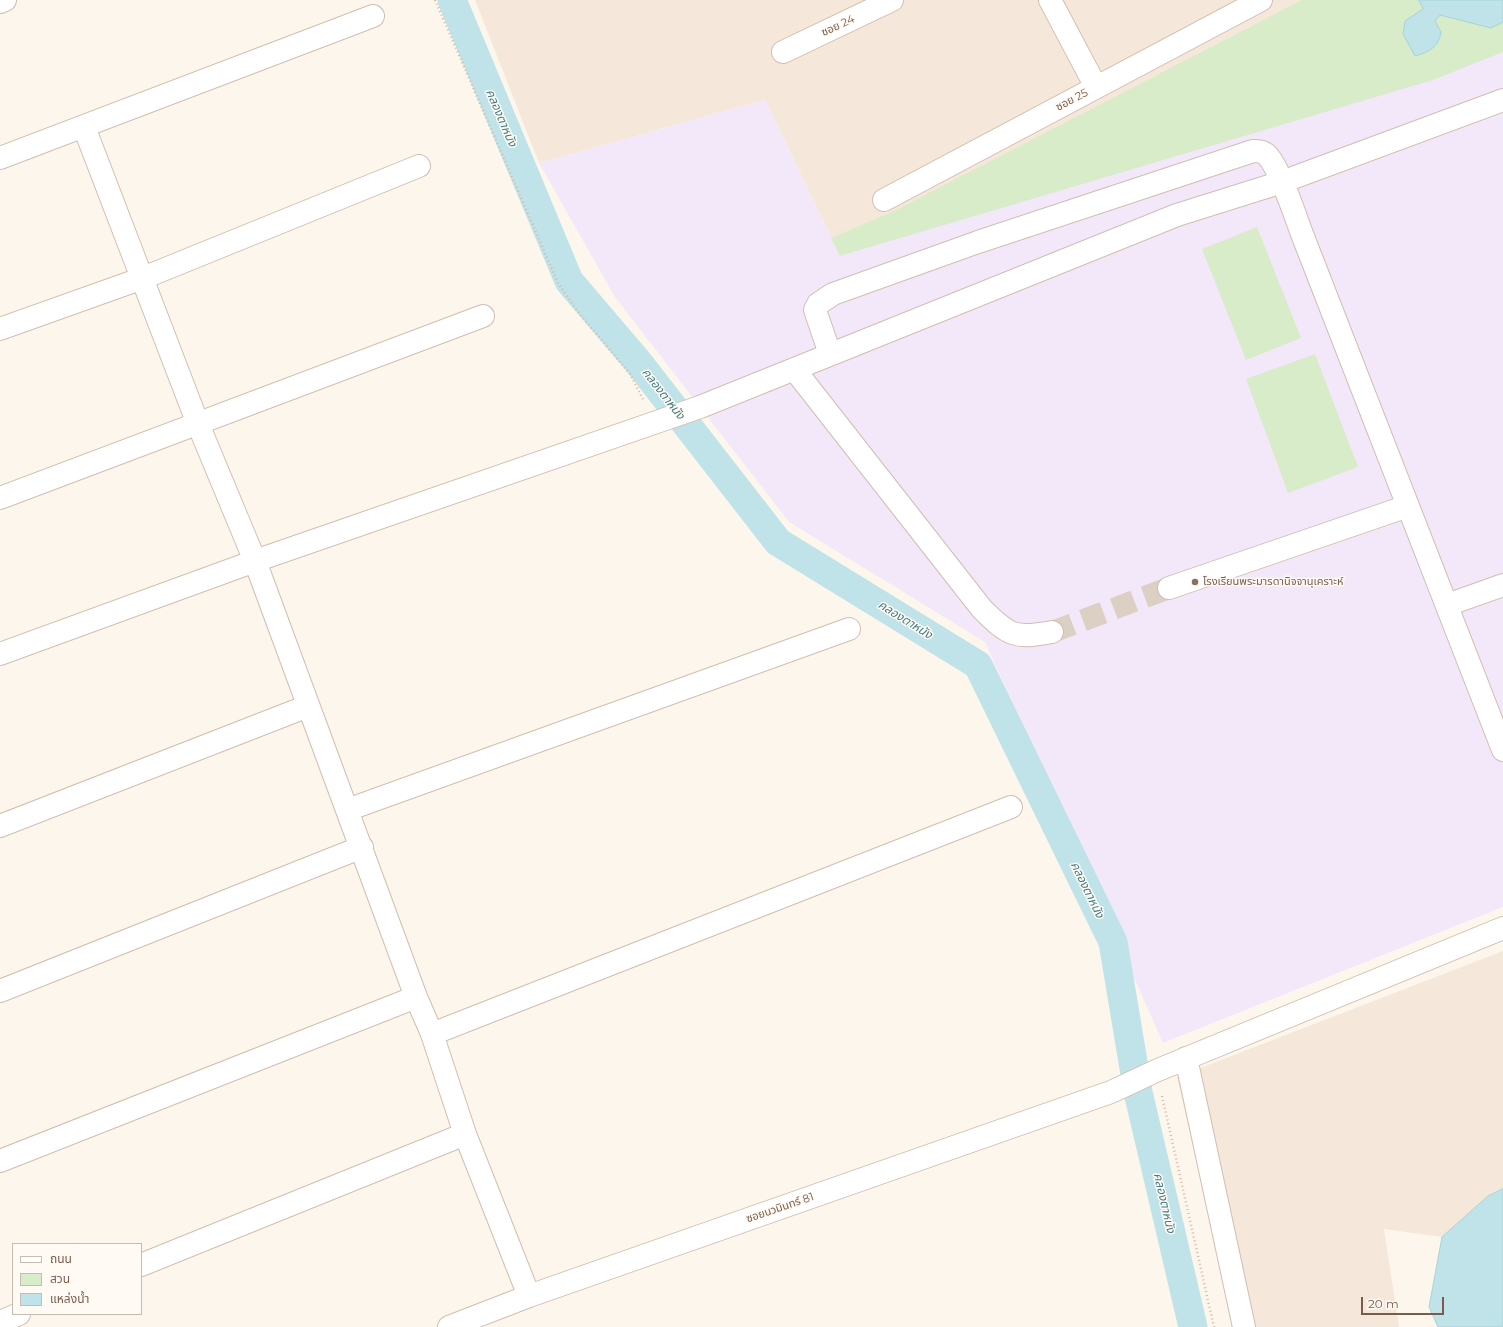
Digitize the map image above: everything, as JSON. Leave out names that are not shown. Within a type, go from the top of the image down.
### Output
[{"type":"street","points":[[0,2],[4,0]]},
{"type":"street","name":"ซอย 24","points":[[783,52],[892,0]]},
{"type":"street","points":[[1050,0],[1096,87]]},
{"type":"street","name":"ซอย 25","points":[[884,200],[1261,0]]},
{"type":"street","points":[[0,158],[373,16]]},
{"type":"street","points":[[0,654],[255,561],[700,407],[1177,216],[1282,182],[1503,100]]},
{"type":"street","points":[[84,127],[198,424],[255,561],[362,847],[416,997],[432,1034],[465,1134],[529,1296]]},
{"type":"street","points":[[830,354],[815,310],[818,304],[833,294],[986,240],[1253,151],[1260,150],[1266,154],[1282,182],[1503,750]]},
{"type":"street","points":[[0,329],[143,278],[419,166]]},
{"type":"street","points":[[0,498],[483,316]]},
{"type":"street","points":[[794,369],[982,609],[1001,629],[1019,636],[1052,632]]},
{"type":"street","points":[[1169,588],[1408,506]]},
{"type":"street","points":[[1447,605],[1503,585]]},
{"type":"street","points":[[347,810],[849,629]]},
{"type":"street","points":[[0,826],[308,706]]},
{"type":"street","points":[[432,1034],[1011,807]]},
{"type":"street","points":[[0,991],[362,847]]},
{"type":"street","name":"ซอยนวมินทร์ 81","points":[[449,1327],[529,1296],[1111,1092],[1152,1072],[1503,928]]},
{"type":"street","points":[[0,1161],[416,997]]},
{"type":"street","points":[[1186,1058],[1244,1327]]},
{"type":"street","points":[[142,1265],[465,1134]]},
{"type":"street","points":[[0,1322],[17,1315]]},
{"type":"path","points":[[435,0],[558,283],[578,312],[630,374],[660,421]]},
{"type":"path","points":[[1152,1072],[1167,1125],[1214,1327]]},
{"type":"shaded area","points":[[475,0],[1503,0],[840,256],[765,100],[539,163]]},
{"type":"shaded area","name":"โรงเรียนพระมารดานิจจานุเคราะห์","points":[[1503,52],[1503,907],[1163,1043],[985,642],[789,522],[615,297],[539,163],[765,100],[840,256]]},
{"type":"shaded area","points":[[1503,951],[1503,1189],[1488,1196],[1442,1237],[1384,1229],[1399,1327],[1235,1327],[1177,1077]]},
{"type":"green space","points":[[1302,0],[1503,0],[1503,52],[1433,80],[840,256],[831,238],[892,212]]},
{"type":"green space","points":[[1257,227],[1301,338],[1246,360],[1202,249]]},
{"type":"green space","points":[[1315,354],[1358,467],[1288,493],[1246,379]]},
{"type":"water","points":[[1419,0],[1503,0],[1503,22],[1491,28],[1440,15],[1435,21],[1441,32],[1438,42],[1429,51],[1415,56],[1403,34],[1405,21],[1423,9]]},
{"type":"water","points":[[1503,1189],[1503,1327],[1438,1327],[1429,1307],[1442,1237],[1488,1196]]},
{"type":"waterway","name":"คลองตาหนัง","points":[[452,0],[569,281],[638,362],[778,542],[978,665],[1113,942],[1138,1092],[1193,1327]]},
{"type":"tunnel","points":[[1052,632],[1169,588]]},
{"type":"place","name":"โรงเรียนพระมารดานิจจานุเคราะห์","points":[[1195,582]]}]
